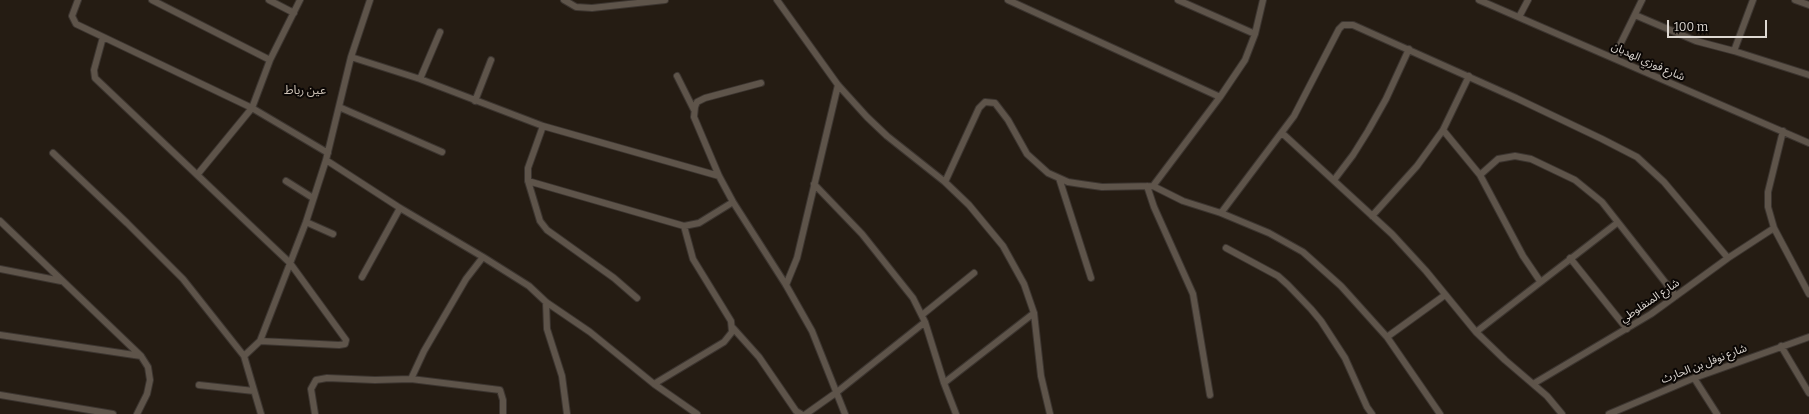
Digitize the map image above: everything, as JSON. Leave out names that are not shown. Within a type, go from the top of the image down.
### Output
[{"type":"street","points":[[78,0],[72,16],[76,24],[252,108],[328,153]]},
{"type":"street","points":[[152,0],[270,60]]},
{"type":"street","points":[[270,0],[294,13]]},
{"type":"street","points":[[197,175],[252,108],[270,60],[300,0]]},
{"type":"street","points":[[244,356],[260,341],[306,222],[326,160],[352,57],[370,0]]},
{"type":"street","points":[[564,0],[576,7],[592,8],[665,0]]},
{"type":"street","points":[[777,0],[838,85],[877,128],[945,182],[969,204],[1003,246],[1024,284],[1034,313],[1040,376],[1050,414]]},
{"type":"street","points":[[1008,0],[1220,97]]},
{"type":"street","points":[[1178,0],[1255,34]]},
{"type":"street","points":[[1210,395],[1192,294],[1154,206],[1150,186],[1220,97],[1244,60],[1255,34],[1263,0]]},
{"type":"street","name":"شارع فوزي الهدبان","points":[[1478,0],[1614,57],[1809,143]]},
{"type":"street","points":[[1519,17],[1528,0]]},
{"type":"street","points":[[1614,57],[1642,0]]},
{"type":"street","points":[[1734,51],[1753,0]]},
{"type":"street","points":[[1795,0],[1809,5]]},
{"type":"street","points":[[1635,15],[1696,41],[1734,51],[1809,75]]},
{"type":"street","points":[[1221,213],[1282,133],[1311,85],[1336,33],[1343,26],[1353,25],[1469,76],[1637,157],[1664,182],[1728,258]]},
{"type":"street","points":[[420,79],[440,32]]},
{"type":"street","points":[[103,37],[94,70],[95,78],[290,262],[346,340],[345,344],[339,345],[260,341]]},
{"type":"street","points":[[1334,180],[1353,156],[1372,125],[1386,99],[1409,49]]},
{"type":"street","points":[[352,57],[420,79],[543,126],[719,176]]},
{"type":"street","points":[[475,101],[491,60]]},
{"type":"street","points":[[677,76],[694,110],[702,137],[719,176],[733,202],[786,285],[812,331],[845,414]]},
{"type":"street","points":[[1372,216],[1417,166],[1443,130],[1469,76]]},
{"type":"street","points":[[694,110],[697,102],[705,98],[761,83]]},
{"type":"street","points":[[786,285],[797,258],[838,85]]},
{"type":"street","points":[[945,182],[979,108],[988,101],[996,102],[1028,154],[1043,170],[1059,178],[1081,184],[1102,187],[1150,186],[1190,204],[1221,213],[1269,233],[1302,252],[1341,286],[1387,337],[1440,414]]},
{"type":"street","points":[[339,107],[442,152]]},
{"type":"street","points":[[543,126],[528,168],[528,182],[540,221],[547,230],[614,278],[637,298]]},
{"type":"street","points":[[1443,130],[1480,175],[1523,256],[1540,281]]},
{"type":"street","points":[[1783,131],[1768,192],[1769,211],[1774,228],[1809,294]]},
{"type":"street","points":[[1282,133],[1392,234],[1476,332],[1547,396],[1562,414]]},
{"type":"street","points":[[53,153],[127,222],[183,279],[244,356],[260,414]]},
{"type":"street","points":[[1480,175],[1498,159],[1508,156],[1531,159],[1575,180],[1590,190],[1602,202],[1617,223],[1676,296]]},
{"type":"street","points":[[326,160],[400,208],[529,286],[546,302],[590,332],[654,384],[697,414]]},
{"type":"street","points":[[1059,178],[1091,278]]},
{"type":"street","points":[[286,181],[313,198]]},
{"type":"street","points":[[528,182],[684,226],[699,223],[733,202]]},
{"type":"street","points":[[814,184],[862,234],[907,290],[925,322],[944,383],[956,414]]},
{"type":"street","points":[[362,277],[400,208]]},
{"type":"street","points":[[0,220],[141,356],[148,367],[150,380],[146,394],[137,414]]},
{"type":"street","points":[[306,222],[333,234]]},
{"type":"street","points":[[1476,332],[1540,281],[1617,223]]},
{"type":"street","points":[[684,226],[694,259],[733,328],[759,357],[796,411],[801,414]]},
{"type":"street","name":"شارع المنفلوطي","points":[[1533,384],[1627,329],[1728,258],[1774,228]]},
{"type":"street","points":[[1226,248],[1278,276],[1311,309],[1321,321],[1345,358],[1367,407],[1372,414]]},
{"type":"street","points":[[411,379],[428,345],[466,279],[483,257]]},
{"type":"street","points":[[1570,258],[1627,329]]},
{"type":"street","points":[[0,269],[62,281]]},
{"type":"street","points":[[922,315],[974,273]]},
{"type":"street","points":[[1387,337],[1445,295]]},
{"type":"street","points":[[546,302],[547,329],[562,376],[567,414]]},
{"type":"street","points":[[944,383],[1034,313]]},
{"type":"street","points":[[806,414],[837,392],[925,322]]},
{"type":"street","points":[[654,384],[724,342],[731,336],[733,328]]},
{"type":"street","points":[[0,335],[141,356]]},
{"type":"street","name":"شارع نوفل بن الحارث","points":[[1609,414],[1694,378],[1809,337]]},
{"type":"street","points":[[1781,346],[1809,393]]},
{"type":"street","points":[[315,414],[311,389],[316,380],[326,378],[375,380],[411,379],[500,390],[503,400],[503,414]]},
{"type":"street","points":[[1694,378],[1717,414]]},
{"type":"street","points":[[199,385],[254,391]]},
{"type":"street","points":[[0,395],[113,414]]},
{"type":"district","name":"عين رباط","points":[[305,91]]}]
